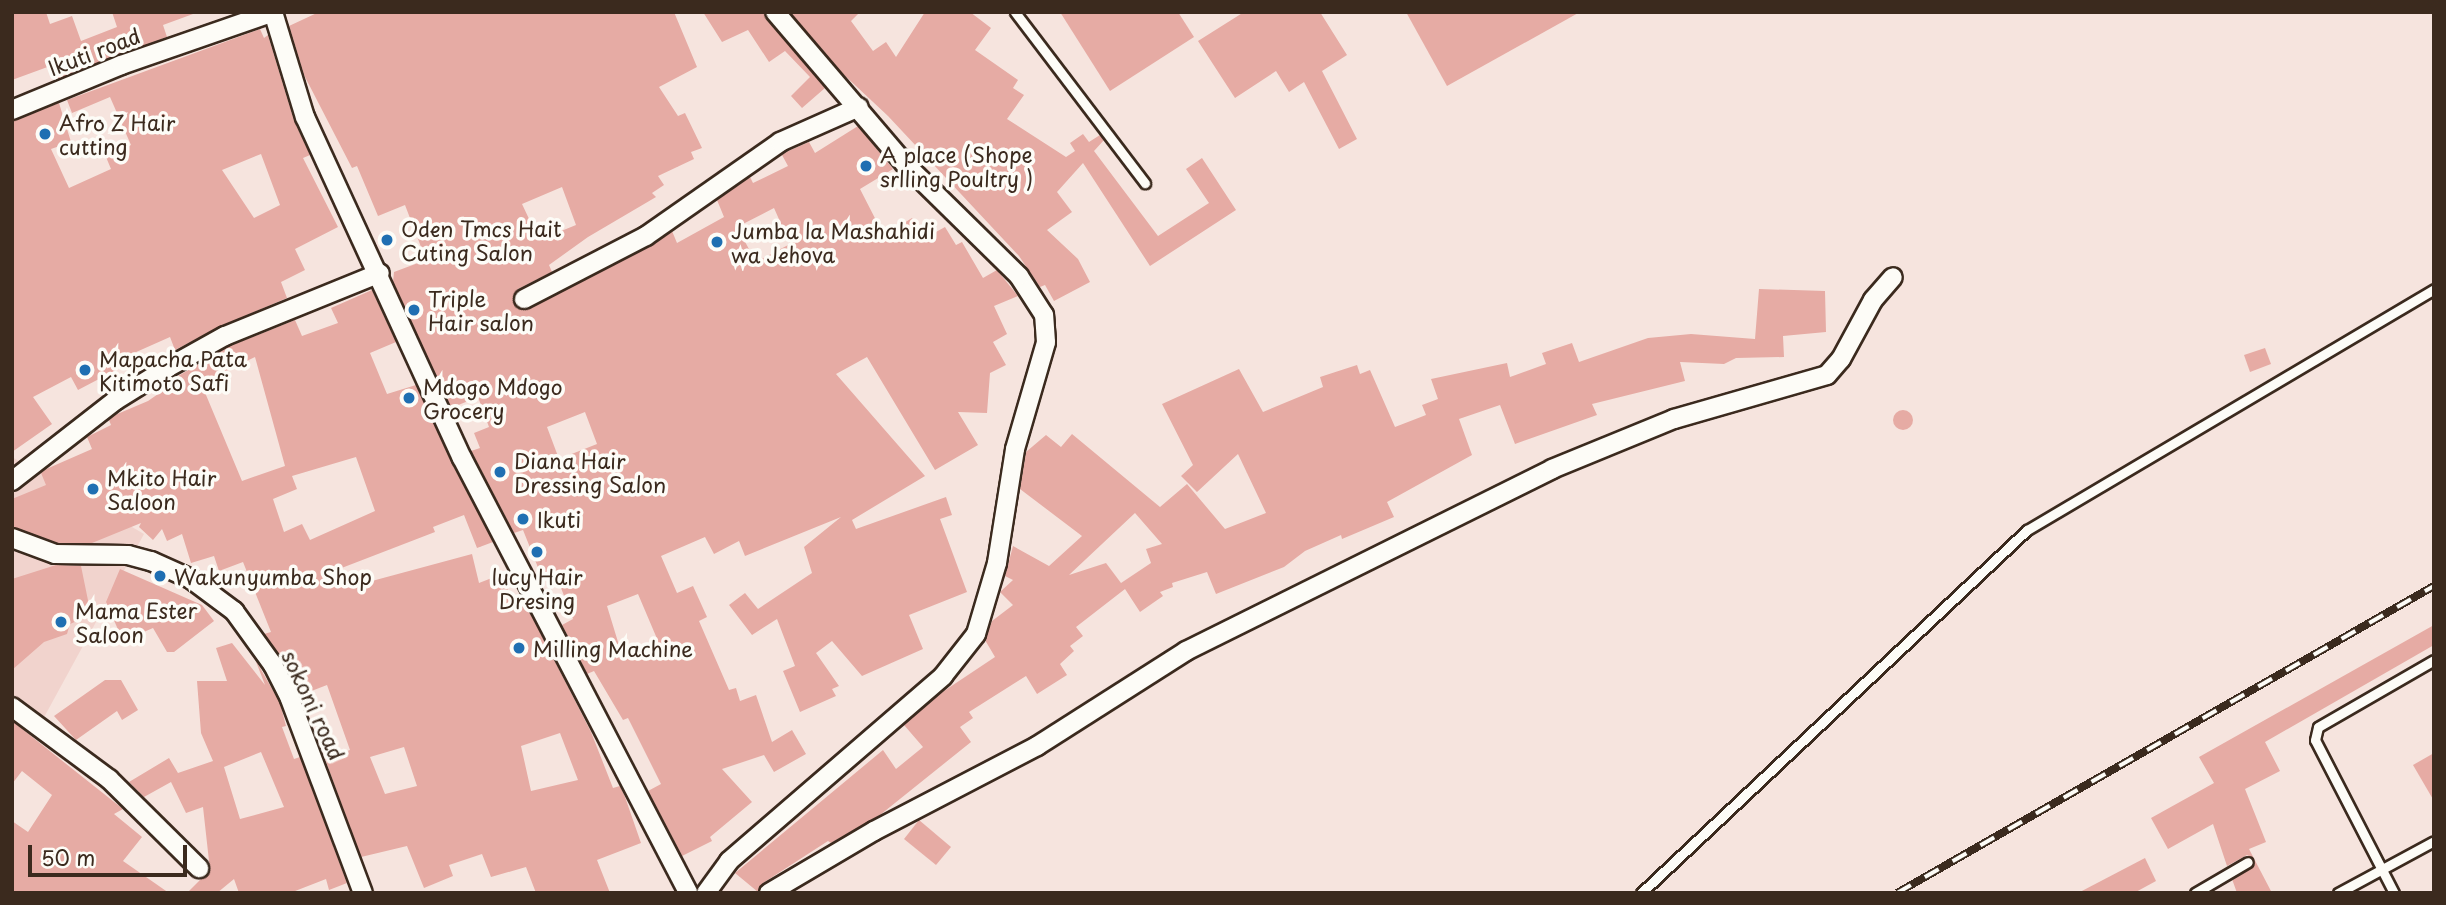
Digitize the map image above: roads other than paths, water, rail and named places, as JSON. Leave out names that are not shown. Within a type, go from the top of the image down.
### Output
[{"type":"street","points":[[273,12],[305,117],[380,273],[462,458],[526,587],[688,893]]},
{"type":"street","name":"Ikuti road","points":[[12,110],[121,65],[273,12]]},
{"type":"street","points":[[706,893],[729,862],[943,676],[976,634],[997,564],[1016,449],[1046,342],[1044,315],[1019,276],[905,164],[775,12]]},
{"type":"street","points":[[524,299],[646,236],[780,142],[859,107]]},
{"type":"street","points":[[12,481],[117,400],[169,367],[225,336],[380,273]]},
{"type":"street","points":[[769,893],[874,831],[1037,746],[1186,651],[1552,468],[1675,419],[1827,375],[1841,359],[1873,300],[1893,277]]},
{"type":"street","name":"sokoni road","points":[[12,538],[55,554],[128,555],[152,561],[191,579],[234,611],[268,656],[290,699],[363,893]]},
{"type":"street","points":[[12,707],[109,779],[199,868]]},
{"type":"lane","points":[[1015,12],[1145,183]]},
{"type":"lane","points":[[1641,893],[2027,530],[2434,289]]},
{"type":"lane","points":[[2394,893],[2315,740],[2318,727],[2434,660]]},
{"type":"lane","points":[[2338,893],[2434,841]]},
{"type":"lane","points":[[2195,893],[2248,862]]},
{"type":"railway","points":[[1897,893],[2434,586]]},
{"type":"place","name":"Afro Z Hair cutting","points":[[45,134]]},
{"type":"place","name":"A place (Shope srlling Poultry )","points":[[866,166]]},
{"type":"place","name":"Oden Tmcs Hait Cuting Salon","points":[[387,240]]},
{"type":"place","name":"Jumba la Mashahidi wa Jehova","points":[[717,242]]},
{"type":"place","name":"Triple Hair salon","points":[[414,310]]},
{"type":"place","name":"Mapacha Pata Kitimoto Safi","points":[[85,370]]},
{"type":"place","name":"Mdogo Mdogo Grocery","points":[[409,398]]},
{"type":"place","name":"Diana Hair Dressing Salon","points":[[500,472]]},
{"type":"place","name":"Mkito Hair Saloon","points":[[93,489]]},
{"type":"place","name":"Ikuti","points":[[523,519]]},
{"type":"place","name":"lucy Hair Dresing","points":[[537,552]]},
{"type":"place","name":"Wakunyumba Shop","points":[[160,576]]},
{"type":"place","name":"Mama Ester Saloon","points":[[61,622]]},
{"type":"place","name":"Milling Machine","points":[[519,648]]}]
